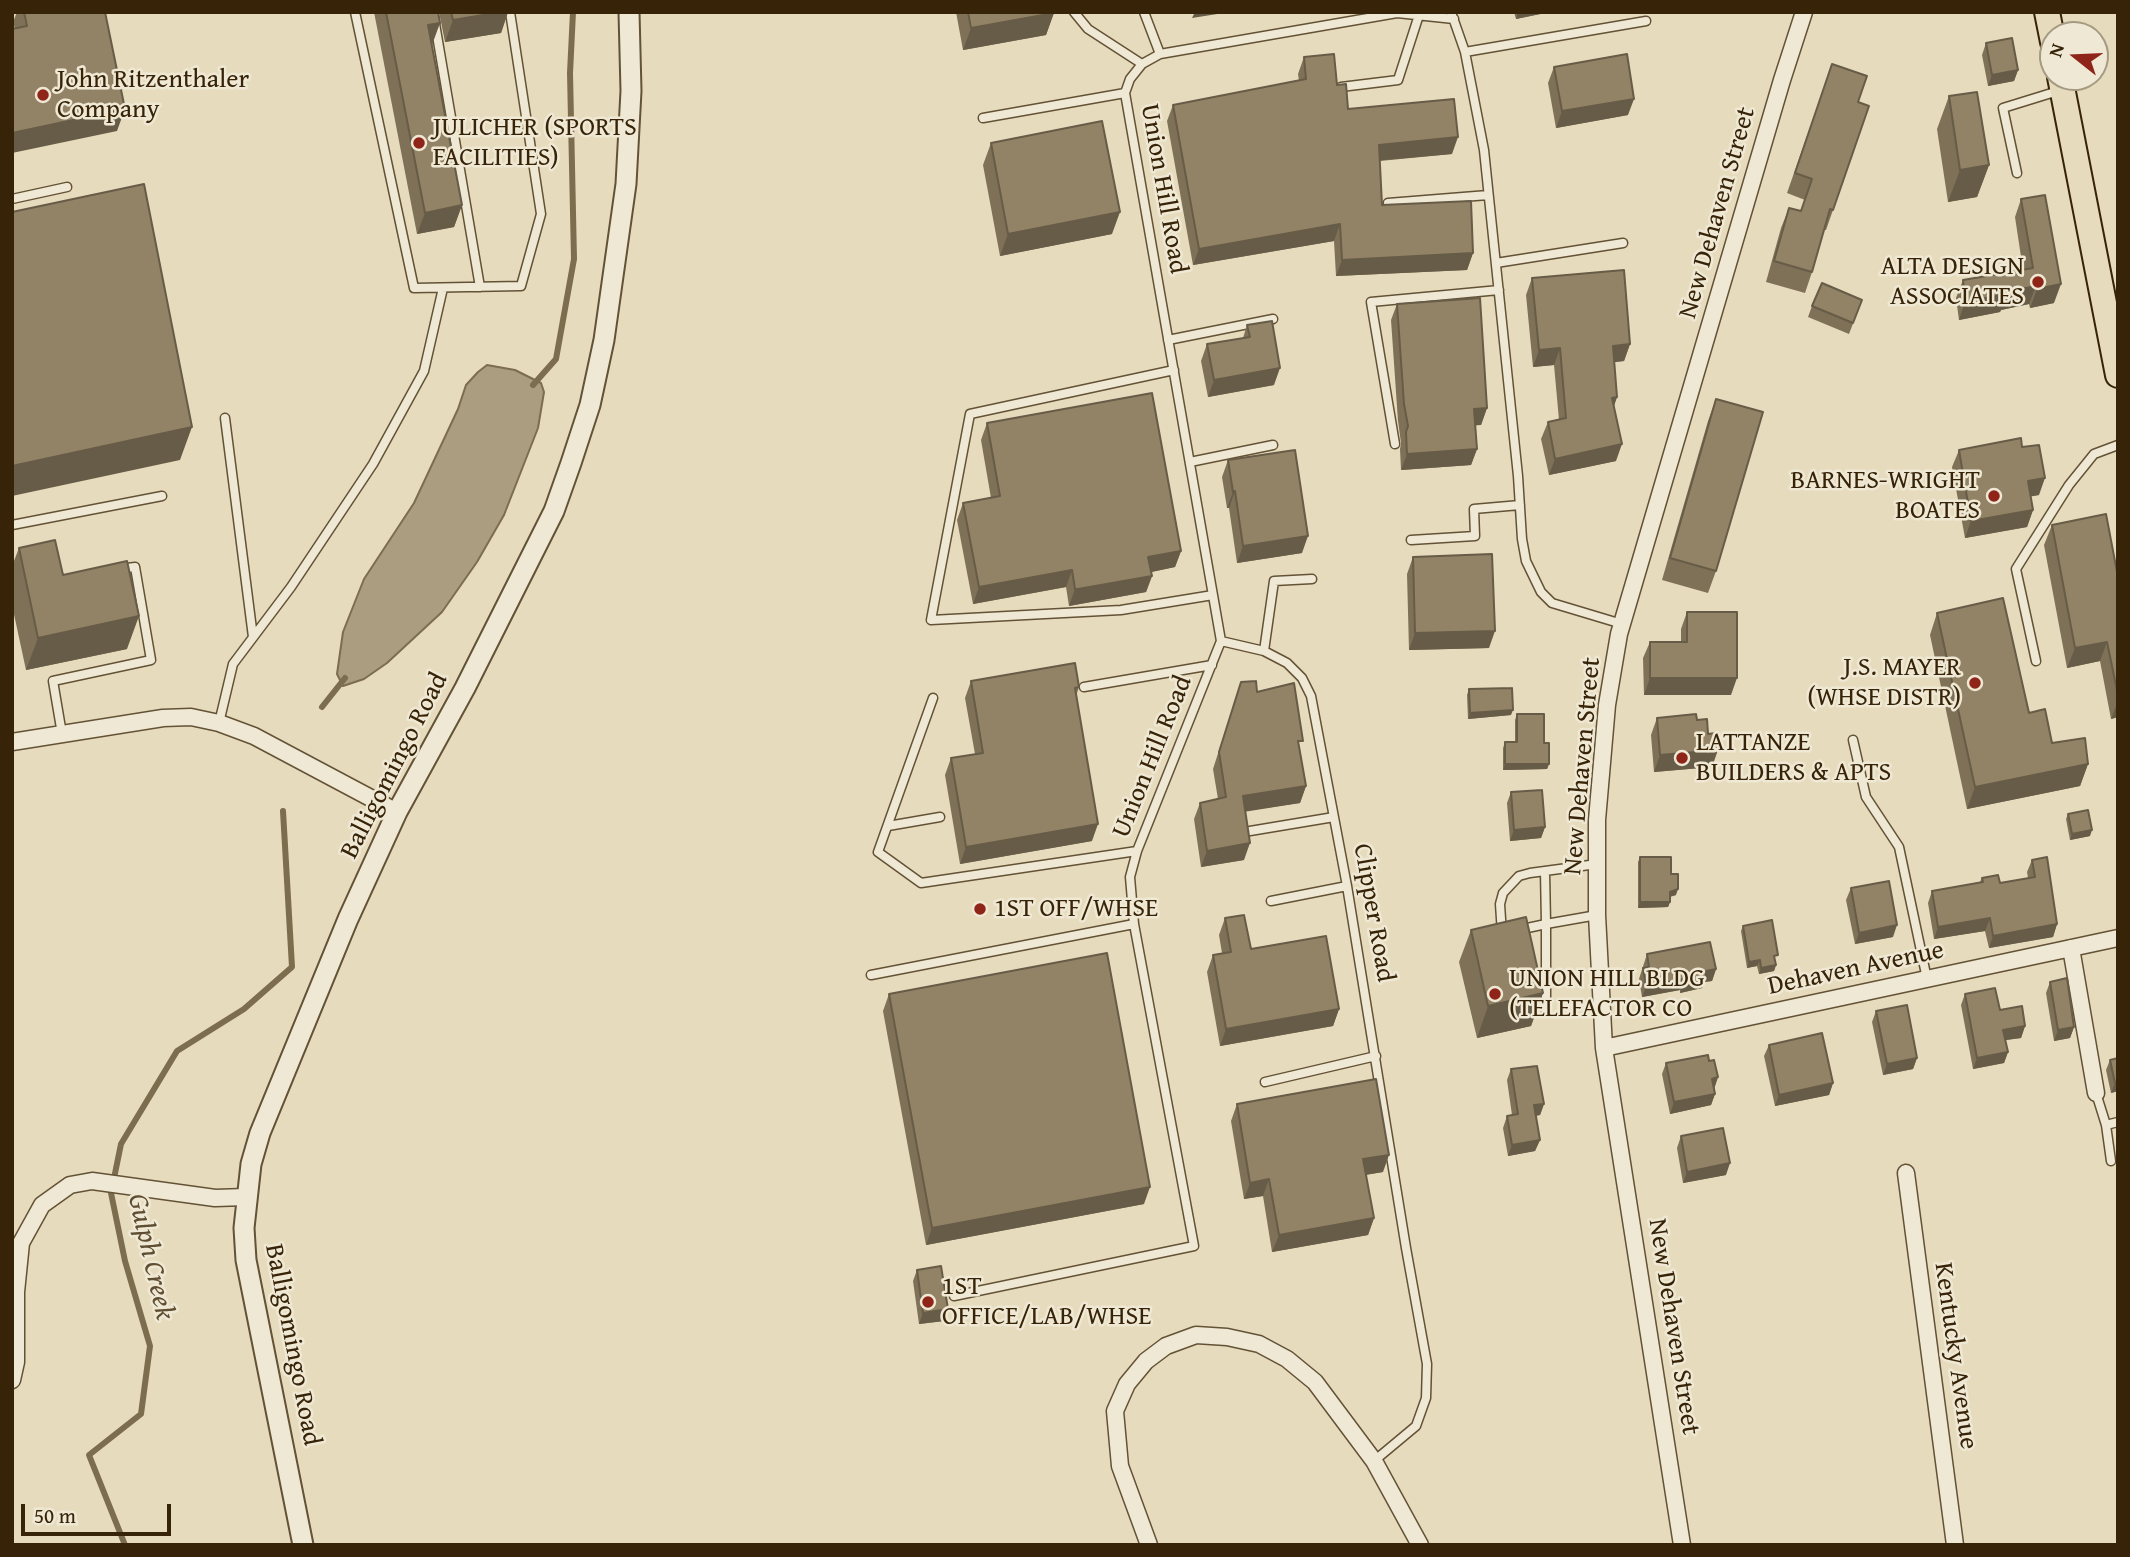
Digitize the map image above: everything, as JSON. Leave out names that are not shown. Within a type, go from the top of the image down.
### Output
[{"type":"main road","points":[[2063,91],[2118,375]]},
{"type":"street","name":"Balligomingo Road","points":[[303,1545],[246,1260],[244,1228],[251,1164],[260,1133],[348,919],[397,812],[465,688],[554,511],[590,405],[604,340],[626,184],[631,91],[629,12]]},
{"type":"street","name":"New Dehaven Street","points":[[1682,1545],[1604,1048],[1597,915],[1597,820],[1607,705],[1622,624],[1804,12]]},
{"type":"street","points":[[12,743],[163,718],[191,717],[219,723],[254,736],[397,812]]},
{"type":"street","name":"Dehaven Avenue","points":[[1604,1048],[2118,938]]},
{"type":"street","points":[[2071,948],[2096,1093]]},
{"type":"street","name":"Kentucky Avenue","points":[[1906,1173],[1955,1545]]},
{"type":"street","points":[[12,1380],[16,1362],[16,1292],[22,1243],[42,1205],[70,1185],[92,1181],[215,1198],[246,1197]]},
{"type":"street","points":[[1149,1545],[1120,1466],[1115,1411],[1127,1384],[1146,1361],[1166,1346],[1196,1335],[1227,1337],[1259,1344],[1287,1359],[1315,1382],[1374,1461],[1420,1545]]},
{"type":"lane","points":[[355,12],[414,288],[521,286],[541,214],[510,12]]},
{"type":"lane","points":[[433,12],[480,287]]},
{"type":"lane","points":[[1074,12],[1087,29],[1142,64],[1160,54],[1397,13],[1453,15],[1465,52],[1484,150],[1526,561],[1541,592],[1552,603],[1622,624]]},
{"type":"lane","points":[[1144,12],[1160,54]]},
{"type":"lane","points":[[1341,87],[1398,80],[1419,15]]},
{"type":"lane","points":[[1465,52],[1646,21]]},
{"type":"lane","name":"Union Hill Road","points":[[954,1296],[1194,1246],[1134,924],[1130,877],[1137,851],[1221,641],[1125,93],[1130,79],[1142,64]]},
{"type":"lane","points":[[2017,173],[2004,108],[2043,91]]},
{"type":"lane","points":[[983,118],[1125,93]]},
{"type":"lane","points":[[12,199],[67,187]]},
{"type":"lane","points":[[1388,203],[1489,195]]},
{"type":"lane","points":[[1496,264],[1623,243]]},
{"type":"lane","points":[[219,723],[233,664],[291,587],[373,464],[418,383],[424,371],[443,288]]},
{"type":"lane","points":[[1395,443],[1371,302],[1499,290]]},
{"type":"lane","points":[[1168,340],[1273,319]]},
{"type":"lane","points":[[1174,370],[971,414],[931,621],[1121,610],[1213,596]]},
{"type":"lane","points":[[225,418],[253,637]]},
{"type":"lane","points":[[1190,462],[1273,445]]},
{"type":"lane","points":[[2036,661],[2016,569],[2069,485],[2094,454],[2118,445]]},
{"type":"lane","points":[[12,525],[162,496]]},
{"type":"lane","points":[[1412,540],[1475,536],[1474,509],[1520,505]]},
{"type":"lane","points":[[62,734],[52,681],[151,660],[135,566],[109,570]]},
{"type":"lane","points":[[1264,652],[1274,581],[1312,579]]},
{"type":"lane","name":"Clipper Road","points":[[1221,641],[1264,652],[1287,663],[1302,678],[1311,696],[1347,886],[1427,1364],[1426,1398],[1416,1426],[1374,1461]]},
{"type":"lane","points":[[1084,687],[1212,665]]},
{"type":"lane","points":[[933,698],[878,852],[921,883],[1137,851]]},
{"type":"lane","points":[[1853,740],[1867,797],[1899,847],[1927,979]]},
{"type":"lane","points":[[888,826],[940,817]]},
{"type":"lane","points":[[1250,831],[1334,817]]},
{"type":"lane","points":[[1597,864],[1519,876],[1503,893],[1500,916],[1502,934],[1597,915]]},
{"type":"lane","points":[[1545,871],[1546,1011]]},
{"type":"lane","points":[[1270,901],[1347,886]]},
{"type":"lane","points":[[871,975],[1134,924]]},
{"type":"lane","points":[[1265,1082],[1376,1056]]},
{"type":"lane","points":[[2096,1093],[2106,1125],[2111,1161]]},
{"type":"lane","points":[[2106,1125],[2118,1122]]},
{"type":"shaded area","points":[[487,365],[515,370],[541,383],[544,392],[538,428],[504,515],[477,562],[442,612],[387,663],[364,679],[343,686],[337,674],[343,632],[364,579],[414,503],[458,409],[466,385]]},
{"type":"building","points":[[24,12],[105,12],[125,109],[12,133],[12,29],[27,26]]},
{"type":"building","points":[[386,12],[438,12],[440,23],[428,25],[462,205],[425,213]]},
{"type":"building","points":[[451,12],[501,12],[453,20]]},
{"type":"building","points":[[968,12],[1054,12],[1054,13],[971,28]]},
{"type":"building","points":[[2012,38],[2018,70],[1992,75],[1986,43]]},
{"type":"building","points":[[1334,54],[1337,85],[1346,84],[1348,109],[1454,99],[1458,137],[1379,145],[1382,205],[1471,201],[1473,253],[1342,260],[1340,224],[1199,249],[1173,105],[1306,79],[1304,57]]},
{"type":"building","points":[[1627,54],[1634,99],[1562,111],[1554,67]]},
{"type":"building","points":[[1832,64],[1867,76],[1858,102],[1869,106],[1833,210],[1830,209],[1812,272],[1774,261],[1789,208],[1801,211],[1812,179],[1795,173]]},
{"type":"building","points":[[1977,92],[1989,165],[1960,170],[1949,96]]},
{"type":"building","points":[[1102,121],[1120,212],[1008,234],[991,143]]},
{"type":"building","points":[[144,184],[192,427],[12,466],[12,212]]},
{"type":"building","points":[[2045,195],[2061,284],[2037,289],[2036,286],[1965,302],[1963,280],[2033,268],[2021,199]]},
{"type":"building","points":[[1624,270],[1630,344],[1613,346],[1617,397],[1612,398],[1622,444],[1555,459],[1548,422],[1566,418],[1560,348],[1539,350],[1532,278]]},
{"type":"building","points":[[1822,283],[1862,300],[1853,323],[1812,306]]},
{"type":"building","points":[[1480,298],[1487,408],[1474,409],[1477,449],[1407,454],[1408,426],[1397,304]]},
{"type":"building","points":[[1272,321],[1280,368],[1214,380],[1207,344],[1250,337],[1247,325]]},
{"type":"building","points":[[1152,393],[1181,551],[1148,557],[1152,576],[1075,589],[1072,570],[979,587],[963,503],[1000,496],[987,423]]},
{"type":"building","points":[[1716,399],[1763,412],[1716,571],[1670,558]]},
{"type":"building","name":"BARNES-WRIGHT BOATES","points":[[2021,438],[2022,447],[2039,445],[2045,478],[2028,481],[2033,510],[1971,521],[1959,450]]},
{"type":"building","points":[[1295,450],[1308,536],[1243,546],[1228,460]]},
{"type":"building","points":[[2106,514],[2118,577],[2118,695],[2107,642],[2075,648],[2052,525]]},
{"type":"building","points":[[55,540],[63,575],[127,561],[139,616],[38,638],[19,548]]},
{"type":"building","points":[[1492,554],[1495,631],[1415,633],[1413,557]]},
{"type":"building","name":"J.S. MAYER (WHSE DISTR)","points":[[2003,598],[2029,713],[2045,709],[2052,743],[2085,738],[2088,764],[1975,787],[1937,613]]},
{"type":"building","points":[[1687,612],[1737,612],[1737,678],[1650,678],[1650,642],[1687,642]]},
{"type":"building","points":[[1075,663],[1079,687],[1075,688],[1098,824],[966,847],[951,758],[983,753],[971,681]]},
{"type":"building","points":[[1256,681],[1257,692],[1294,683],[1303,741],[1298,741],[1306,786],[1243,796],[1250,843],[1207,851],[1200,803],[1226,797],[1219,752],[1241,682]]},
{"type":"building","points":[[1512,688],[1513,710],[1470,713],[1469,689]]},
{"type":"building","points":[[1517,714],[1544,714],[1544,743],[1549,743],[1549,764],[1505,764],[1505,742],[1517,742]]},
{"type":"building","points":[[1696,714],[1697,720],[1707,719],[1708,734],[1716,733],[1718,750],[1660,755],[1657,718]]},
{"type":"building","points":[[1542,790],[1545,827],[1514,830],[1511,792]]},
{"type":"building","points":[[2088,810],[2092,830],[2072,834],[2068,814]]},
{"type":"building","points":[[1640,857],[1671,857],[1671,874],[1678,874],[1678,889],[1670,892],[1670,902],[1640,902]]},
{"type":"building","points":[[2047,857],[2057,924],[1993,936],[1990,918],[1938,927],[1932,891],[1983,882],[1982,878],[1998,875],[2000,883],[2035,877],[2032,860]]},
{"type":"building","points":[[1889,881],[1897,925],[1859,933],[1851,888]]},
{"type":"building","points":[[1244,915],[1251,949],[1326,936],[1339,1009],[1226,1029],[1213,955],[1231,952],[1225,918]]},
{"type":"building","points":[[1526,917],[1543,993],[1488,1006],[1471,930]]},
{"type":"building","points":[[1772,920],[1778,955],[1774,956],[1776,965],[1761,968],[1760,960],[1749,962],[1743,926]]},
{"type":"building","points":[[1710,942],[1716,969],[1706,971],[1706,977],[1646,986],[1643,968],[1649,967],[1647,954]]},
{"type":"building","points":[[1107,953],[1150,1187],[932,1228],[889,994]]},
{"type":"building","points":[[2067,978],[2074,1027],[2058,1030],[2050,982]]},
{"type":"building","points":[[1995,988],[2000,1010],[2022,1006],[2025,1026],[2003,1030],[2008,1052],[1977,1058],[1965,994]]},
{"type":"building","points":[[1907,1005],[1917,1058],[1887,1064],[1876,1011]]},
{"type":"building","points":[[1822,1033],[1833,1083],[1779,1095],[1769,1045]]},
{"type":"building","points":[[1708,1055],[1709,1061],[1714,1060],[1718,1077],[1712,1079],[1715,1094],[1674,1102],[1666,1063]]},
{"type":"building","points":[[2118,1058],[2118,1082],[2115,1083],[2110,1060]]},
{"type":"building","points":[[1537,1066],[1544,1104],[1534,1105],[1540,1140],[1512,1145],[1507,1116],[1518,1114],[1511,1069]]},
{"type":"building","points":[[1376,1079],[1389,1155],[1363,1159],[1374,1218],[1279,1235],[1269,1179],[1250,1183],[1237,1104]]},
{"type":"building","points":[[1723,1128],[1730,1163],[1687,1172],[1681,1136]]},
{"type":"building","points":[[941,1266],[948,1309],[923,1313],[917,1270]]},
{"type":"waterway","name":"Gulph Creek","points":[[533,385],[556,359],[574,259],[570,73],[573,12]]},
{"type":"waterway","name":"Gulph Creek","points":[[322,707],[345,678]]},
{"type":"waterway","name":"Gulph Creek","points":[[125,1545],[89,1455],[141,1414],[150,1346],[125,1261],[111,1193],[121,1144],[177,1051],[244,1009],[292,967],[283,811]]},
{"type":"place","name":"John Ritzenthaler Company","points":[[43,95]]},
{"type":"place","name":"JULICHER (SPORTS FACILITIES)","points":[[419,143]]},
{"type":"place","name":"ALTA DESIGN ASSOCIATES","points":[[2038,282]]},
{"type":"place","name":"BARNES-WRIGHT BOATES","points":[[1994,496]]},
{"type":"place","name":"J.S. MAYER (WHSE DISTR)","points":[[1975,683]]},
{"type":"place","name":"LATTANZE BUILDERS & APTS","points":[[1682,758]]},
{"type":"place","name":"1ST OFF/WHSE","points":[[980,909]]},
{"type":"place","name":"UNION HILL BLDG (TELEFACTOR CO","points":[[1495,994]]},
{"type":"place","name":"1ST OFFICE/LAB/WHSE","points":[[928,1302]]}]
